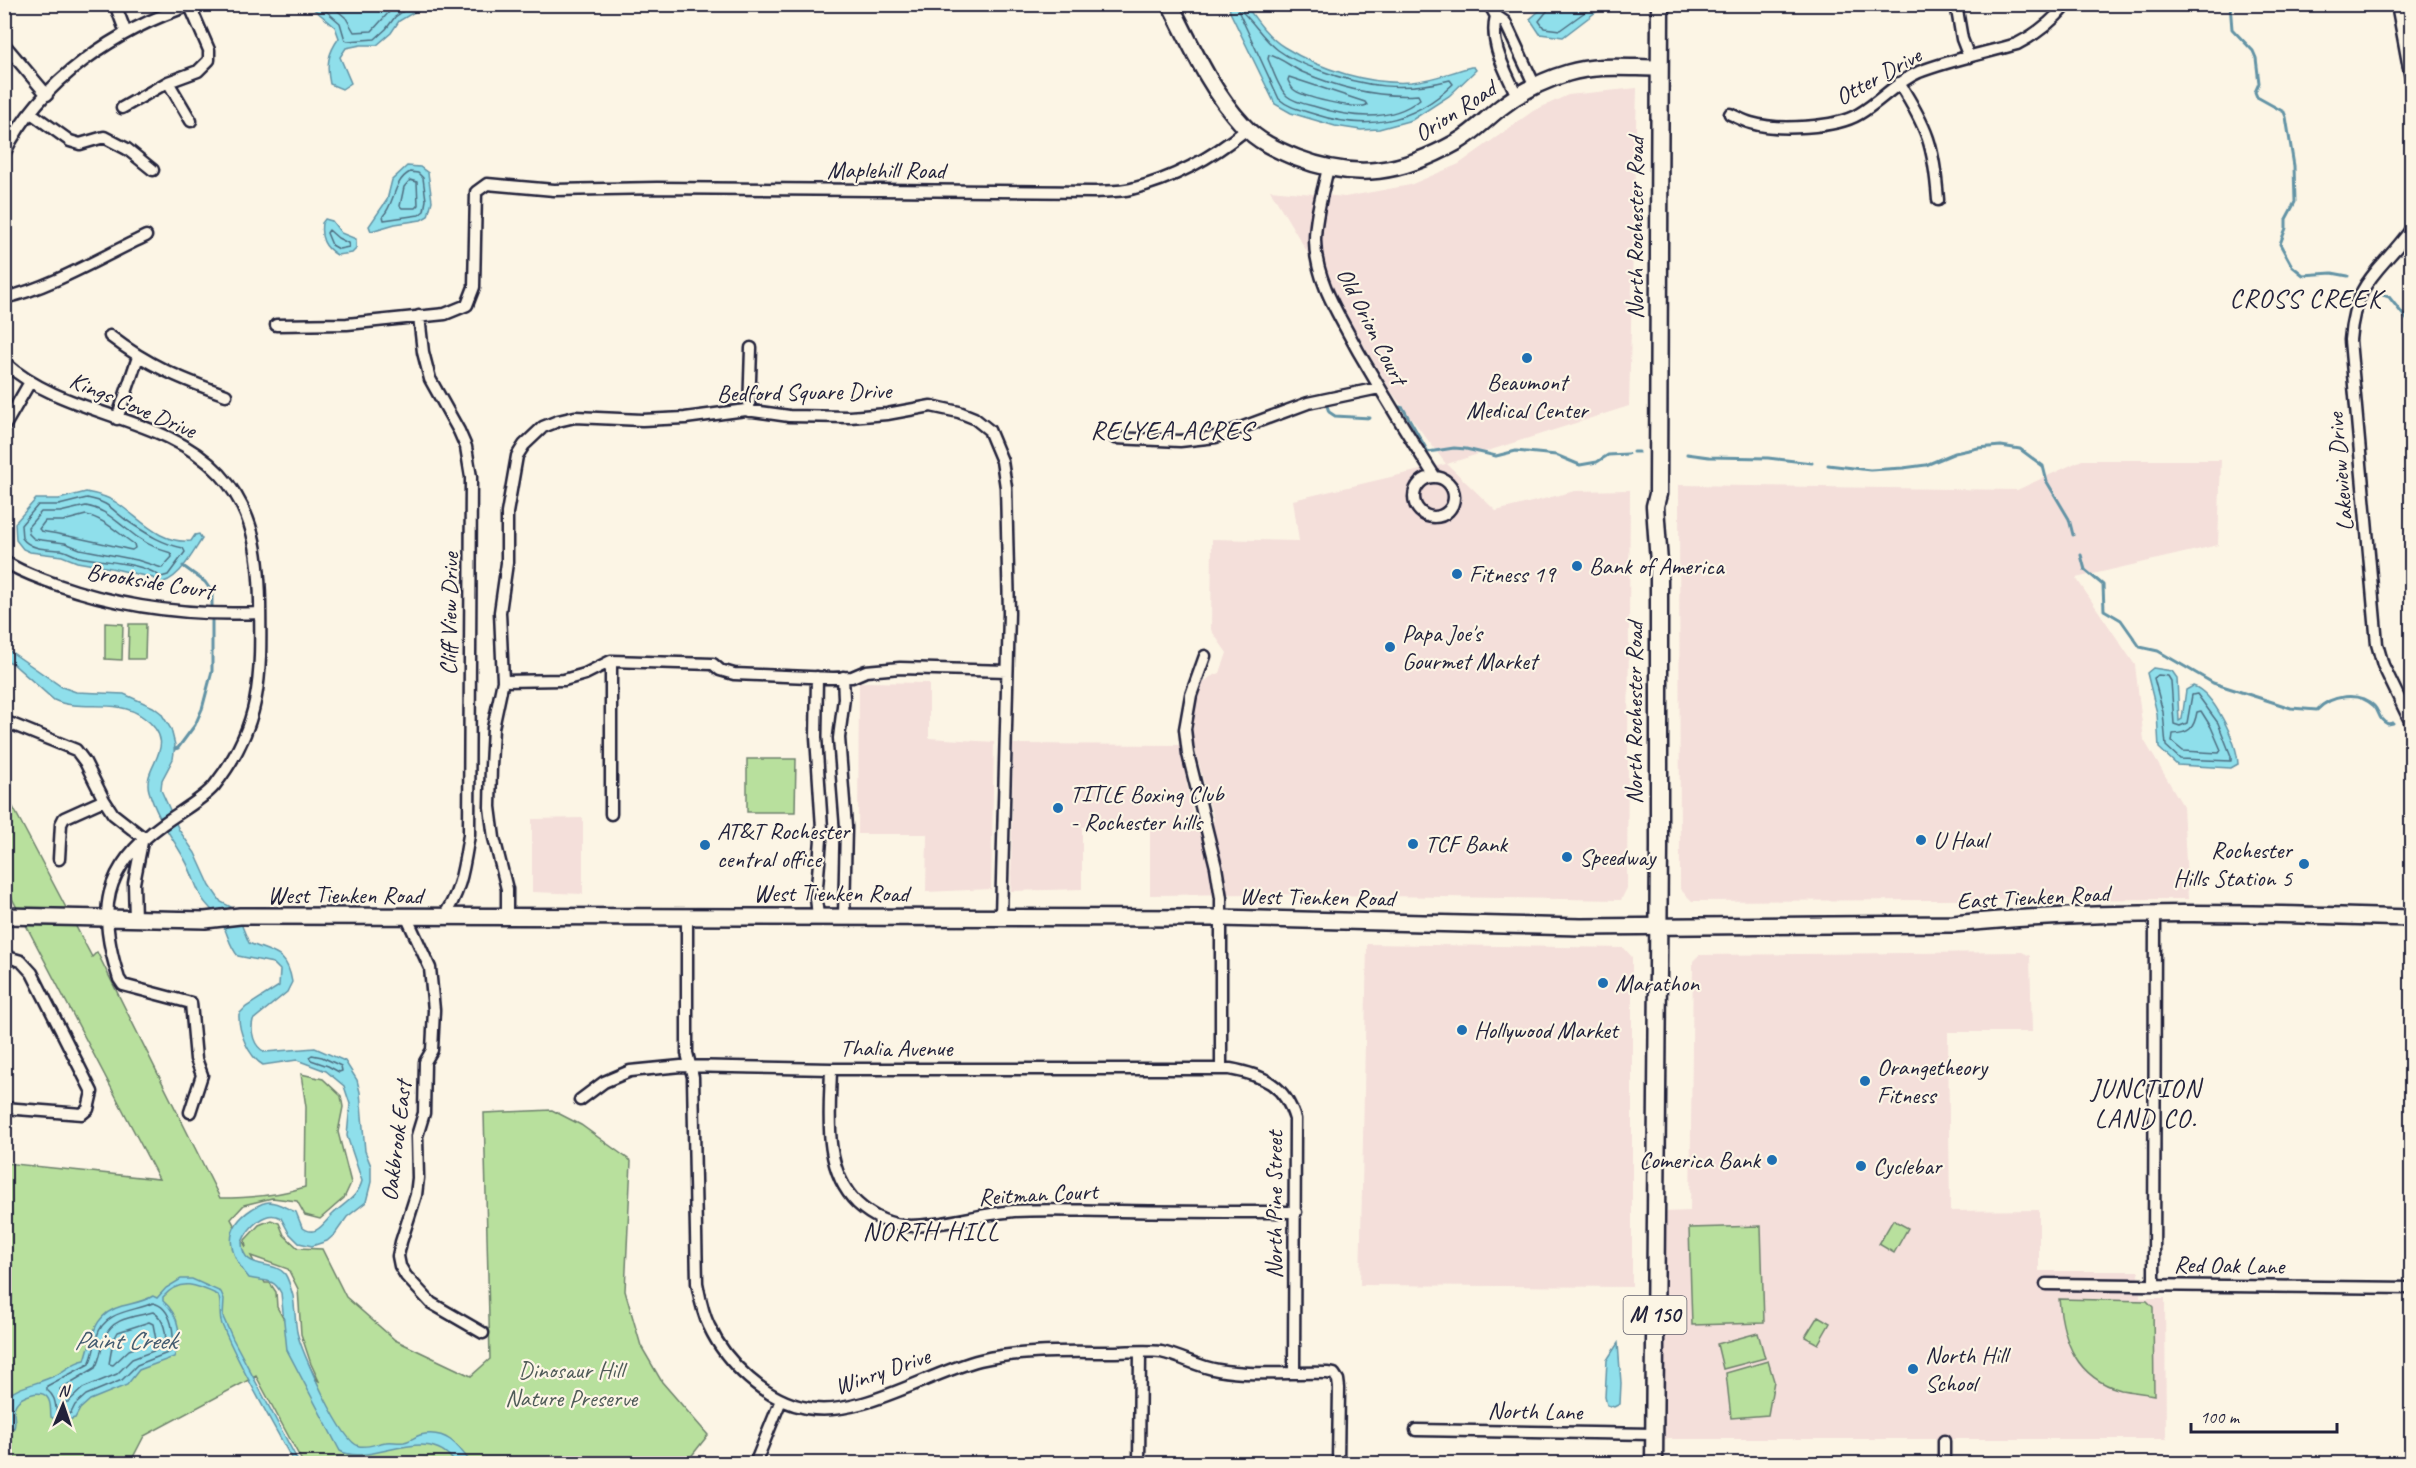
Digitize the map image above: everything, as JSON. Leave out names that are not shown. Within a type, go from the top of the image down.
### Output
[{"type":"main road","name":"Orion Road","points":[[1170,4],[1215,87],[1247,129],[1266,144],[1316,165],[1344,171],[1371,171],[1421,160],[1459,140],[1517,96],[1554,78],[1583,70],[1659,68]]},
{"type":"main road","name":"North Rochester Road","points":[[1654,1429],[1659,563],[1655,506],[1658,494],[1660,4]]},
{"type":"main road","name":"East Tienken Road","points":[[1657,926],[1953,924],[2013,918],[2155,914],[2298,914],[2412,918]]},
{"type":"main road","name":"West Tienken Road","points":[[4,916],[205,920],[240,916],[442,918],[687,915],[1221,918],[1581,927],[1657,926]]},
{"type":"main road","name":"M 150","points":[[1654,1429],[1654,1464]]},
{"type":"street","points":[[115,4],[126,33]]},
{"type":"street","points":[[1489,4],[1496,16],[1505,22],[1535,86]]},
{"type":"street","points":[[1956,4],[1962,39],[1969,57]]},
{"type":"street","name":"Otter Drive","points":[[1730,114],[1753,124],[1778,126],[1829,125],[1846,121],[1899,83],[1920,72],[2017,44],[2029,38],[2054,20],[2067,4]]},
{"type":"street","points":[[2397,4],[2412,84]]},
{"type":"street","points":[[5,153],[47,95],[86,59],[126,33],[192,5],[209,50],[209,60],[198,71],[168,82],[122,108]]},
{"type":"street","points":[[1496,16],[1493,27],[1496,49],[1517,96]]},
{"type":"street","points":[[4,44],[47,95]]},
{"type":"street","points":[[168,82],[191,121]]},
{"type":"street","points":[[1899,83],[1920,117],[1928,136],[1936,166],[1938,200]]},
{"type":"street","points":[[32,113],[70,141],[80,144],[104,137],[127,149],[153,170]]},
{"type":"street","name":"Maplehill Road","points":[[419,316],[445,314],[466,305],[474,287],[476,192],[487,184],[554,190],[657,188],[1094,192],[1130,190],[1176,173],[1212,155],[1247,129]]},
{"type":"street","name":"Old Orion Court","points":[[1328,168],[1316,228],[1316,258],[1332,303],[1380,388],[1435,477]]},
{"type":"street","name":"Lakeview Drive","points":[[2412,228],[2363,287],[2352,321],[2350,340],[2377,644],[2412,725]]},
{"type":"street","points":[[4,298],[36,287],[146,236]]},
{"type":"street","points":[[276,325],[347,324],[419,316]]},
{"type":"street","name":"Cliff View Drive","points":[[419,316],[423,352],[430,379],[466,447],[471,477],[469,835],[462,876],[454,903],[442,918]]},
{"type":"street","points":[[110,336],[138,357],[174,376],[226,395]]},
{"type":"street","points":[[749,411],[751,348]]},
{"type":"street","points":[[117,418],[138,357]]},
{"type":"street","name":"Kings Cove Drive","points":[[4,362],[30,382],[61,398],[179,444],[220,474],[244,509],[255,541],[259,562],[261,667],[251,720],[241,743],[213,787],[124,859],[108,896],[109,946],[123,985],[192,1003],[196,1059],[202,1075],[190,1112]]},
{"type":"street","points":[[4,427],[30,382]]},
{"type":"street","points":[[1115,438],[1180,441],[1216,437],[1308,403],[1380,388]]},
{"type":"street","name":"Bedford Square Drive","points":[[507,916],[507,889],[494,838],[490,807],[493,729],[503,681],[500,612],[507,563],[507,513],[517,456],[524,445],[543,428],[575,417],[642,420],[749,411],[789,416],[850,417],[887,414],[931,406],[974,418],[990,430],[1002,461],[1006,487],[1009,613],[1000,917]]},
{"type":"street","points":[[1421,481],[1435,477],[1448,482],[1454,494],[1452,507],[1443,515],[1425,516],[1416,507],[1414,493],[1421,481],[1423,459]]},
{"type":"street","name":"Brookside Court","points":[[4,561],[18,570],[83,594],[137,605],[205,613],[260,613]]},
{"type":"street","points":[[1205,656],[1191,695],[1185,729],[1188,754],[1216,867],[1221,918],[1221,1069]]},
{"type":"street","points":[[503,681],[564,680],[585,674],[611,661],[713,664],[720,670],[734,674],[817,677],[852,677],[867,671],[900,668],[1007,671]]},
{"type":"street","points":[[611,661],[611,814]]},
{"type":"street","points":[[817,677],[816,737],[822,828],[816,898],[818,916]]},
{"type":"street","points":[[843,677],[844,698],[839,738],[846,827],[844,916]]},
{"type":"street","points":[[4,722],[76,750],[86,762],[104,801],[120,821],[144,841],[134,883],[135,919]]},
{"type":"street","points":[[59,859],[61,824],[64,818],[104,801]]},
{"type":"street","points":[[2154,1285],[2155,914]]},
{"type":"street","name":"Winry Drive","points":[[687,915],[687,1054],[693,1077],[697,1282],[702,1309],[709,1327],[723,1349],[755,1382],[781,1400],[806,1408],[829,1410],[864,1402],[959,1366],[991,1358],[1054,1352],[1160,1352],[1217,1370],[1294,1372]]},
{"type":"street","name":"Oakbrook East","points":[[407,918],[430,968],[434,1010],[432,1050],[425,1062],[424,1113],[417,1136],[416,1195],[398,1256],[400,1266],[419,1292],[431,1303],[483,1332]]},
{"type":"street","points":[[4,956],[21,961],[32,973],[92,1092],[88,1109],[82,1114],[4,1108]]},
{"type":"street","name":"Thalia Avenue","points":[[580,1100],[604,1082],[630,1071],[690,1066],[831,1069],[1221,1069]]},
{"type":"street","name":"Reitman Court","points":[[831,1069],[830,1136],[834,1162],[842,1183],[857,1203],[889,1223],[909,1226],[929,1225],[1014,1211],[1296,1212]]},
{"type":"street","name":"North Pine Street","points":[[1221,1069],[1245,1072],[1275,1085],[1291,1105],[1295,1119],[1294,1372]]},
{"type":"street","name":"Red Oak Lane","points":[[2046,1284],[2412,1288]]},
{"type":"street","points":[[1139,1464],[1140,1352]]},
{"type":"street","points":[[1294,1372],[1334,1374],[1338,1380],[1338,1464]]},
{"type":"street","points":[[755,1464],[781,1400]]},
{"type":"street","name":"North Lane","points":[[1416,1430],[1654,1429]]},
{"type":"street","points":[[1944,1441],[1944,1464]]},
{"type":"shaded area","points":[[1637,88],[1629,406],[1447,464],[1496,511],[1575,491],[1630,490],[1627,888],[1621,900],[1258,894],[1150,895],[1150,825],[1082,827],[1082,889],[1011,891],[1013,744],[1180,745],[1194,823],[1214,821],[1193,741],[1193,714],[1202,684],[1210,677],[1220,673],[1227,653],[1211,630],[1212,539],[1299,541],[1293,500],[1446,464],[1393,394],[1270,190],[1345,197],[1410,185],[1459,164],[1533,111],[1568,95]]},
{"type":"shaded area","points":[[2082,460],[2221,460],[2218,545],[2076,578],[2135,665],[2144,740],[2183,806],[2188,899],[1692,901],[1680,889],[1679,485],[2017,490]]},
{"type":"shaded area","points":[[859,682],[929,683],[929,738],[994,742],[991,889],[926,892],[927,834],[858,834]]},
{"type":"shaded area","points":[[583,818],[583,894],[532,892],[532,819]]},
{"type":"shaded area","points":[[1367,944],[1624,948],[1632,957],[1632,1287],[1360,1285]]},
{"type":"shaded area","points":[[2022,952],[2030,956],[2032,1032],[1948,1032],[1950,1211],[2039,1210],[2039,1271],[2139,1271],[2140,1298],[2165,1298],[2166,1439],[1660,1439],[1663,1212],[1690,1211],[1693,961],[1699,955]]},
{"type":"green space","points":[[105,623],[123,624],[122,660],[105,659]]},
{"type":"green space","points":[[129,624],[146,624],[145,659],[128,659]]},
{"type":"green space","points":[[747,759],[796,759],[795,812],[747,812]]},
{"type":"green space","name":"Dinosaur Hill Nature Preserve","points":[[4,790],[92,957],[97,952],[220,1198],[263,1196],[305,1187],[306,1107],[301,1074],[323,1079],[341,1096],[343,1107],[338,1132],[351,1183],[344,1198],[320,1219],[305,1215],[297,1201],[272,1198],[244,1205],[231,1219],[246,1247],[245,1240],[259,1225],[271,1220],[279,1223],[284,1235],[298,1248],[322,1249],[346,1297],[395,1340],[471,1376],[490,1359],[484,1113],[552,1110],[581,1125],[631,1161],[625,1291],[641,1346],[662,1382],[708,1435],[686,1463],[303,1463],[256,1376],[144,1436],[130,1463],[5,1463],[5,1163],[159,1179],[5,885]],"holes":[[[251,1256],[288,1269],[298,1289],[301,1334],[319,1381],[277,1307],[276,1292],[270,1283],[265,1283]]]},
{"type":"green space","points":[[1893,1220],[1908,1228],[1894,1253],[1879,1244]]},
{"type":"green space","points":[[1761,1226],[1764,1323],[1692,1325],[1689,1228]]},
{"type":"green space","points":[[2059,1299],[2147,1301],[2153,1307],[2154,1395],[2121,1390],[2093,1377],[2083,1367],[2075,1356],[2064,1329]]},
{"type":"green space","points":[[1818,1316],[1830,1323],[1818,1344],[1805,1337]]},
{"type":"green space","points":[[1758,1333],[1765,1358],[1723,1369],[1717,1344]]},
{"type":"green space","points":[[1768,1361],[1774,1381],[1768,1415],[1731,1418],[1726,1373]]},
{"type":"water","points":[[309,5],[426,5],[399,21],[391,33],[377,45],[346,48],[340,57],[351,83],[342,89],[330,84],[329,77],[330,54],[339,38],[335,27]]},
{"type":"water","points":[[1229,5],[1247,7],[1268,34],[1284,47],[1314,63],[1346,74],[1379,81],[1412,82],[1471,67],[1476,70],[1449,96],[1412,120],[1379,129],[1361,130],[1335,126],[1291,113],[1275,104],[1230,12]]},
{"type":"water","points":[[1546,5],[1605,5],[1563,37],[1540,34],[1530,19]]},
{"type":"water","points":[[407,166],[420,167],[428,173],[432,201],[428,216],[421,220],[371,231],[369,226],[387,200],[392,180]]},
{"type":"water","points":[[325,219],[332,221],[341,233],[356,239],[356,249],[352,253],[337,255],[329,249],[322,233],[322,223]]},
{"type":"water","points":[[86,492],[114,501],[151,529],[169,539],[191,541],[195,535],[199,534],[202,539],[189,560],[171,579],[156,583],[153,578],[23,549],[16,540],[15,523],[36,499],[59,499]]},
{"type":"water","points":[[4,647],[62,687],[76,692],[124,694],[153,707],[161,713],[171,729],[175,745],[173,759],[162,780],[161,790],[179,830],[195,853],[210,886],[221,902],[235,909],[249,943],[278,955],[287,964],[290,972],[292,982],[287,992],[253,1020],[253,1034],[256,1043],[265,1052],[315,1048],[345,1061],[357,1080],[360,1092],[365,1151],[371,1166],[371,1182],[366,1202],[347,1217],[327,1241],[312,1246],[299,1243],[289,1233],[281,1218],[269,1216],[258,1221],[248,1231],[242,1242],[243,1251],[252,1261],[273,1267],[285,1274],[293,1296],[297,1332],[306,1357],[333,1414],[352,1441],[359,1446],[366,1446],[386,1442],[404,1442],[420,1435],[437,1434],[456,1445],[471,1463],[455,1463],[444,1451],[430,1446],[415,1445],[352,1455],[340,1451],[287,1350],[281,1293],[271,1282],[249,1278],[237,1260],[231,1242],[232,1233],[242,1217],[262,1203],[275,1203],[296,1212],[302,1227],[311,1231],[319,1228],[360,1187],[362,1181],[347,1136],[350,1104],[344,1086],[326,1071],[297,1060],[263,1065],[249,1049],[242,1035],[239,1014],[279,986],[280,970],[273,963],[238,956],[222,923],[202,898],[187,865],[160,818],[149,791],[148,782],[160,746],[160,737],[154,727],[133,711],[122,708],[64,704],[54,700],[12,663],[5,660]]},
{"type":"water","points":[[2153,668],[2172,671],[2177,678],[2179,721],[2182,719],[2186,690],[2193,686],[2209,698],[2229,731],[2238,764],[2231,768],[2177,765],[2159,748],[2157,713],[2147,673]]},
{"type":"water","name":"Paint Creek","points":[[181,1279],[192,1279],[221,1292],[224,1299],[223,1317],[233,1339],[299,1463],[294,1463],[231,1344],[221,1323],[218,1295],[189,1285],[176,1287],[163,1297],[163,1301],[173,1313],[178,1328],[178,1343],[174,1357],[139,1370],[127,1385],[90,1400],[80,1409],[75,1418],[60,1422],[51,1417],[47,1397],[40,1394],[26,1396],[16,1404],[14,1428],[9,1428],[5,1419],[5,1398],[16,1390],[50,1378],[73,1364],[85,1360],[96,1327],[105,1314],[153,1296],[157,1298],[166,1288]]},
{"type":"water","points":[[1618,1343],[1620,1404],[1614,1407],[1607,1405],[1605,1397],[1607,1360]]},
{"type":"waterway","points":[[2230,4],[2232,29],[2253,51],[2256,58],[2259,83],[2255,92],[2257,97],[2284,112],[2286,117],[2294,166],[2295,202],[2286,219],[2286,228],[2280,244],[2292,266],[2303,275],[2332,273],[2348,276]]},
{"type":"waterway","points":[[2377,293],[2389,297],[2412,326]]},
{"type":"waterway","points":[[1327,406],[1329,412],[1335,416],[1370,418]]},
{"type":"waterway","points":[[1400,407],[1403,408],[1428,452],[1454,448],[1496,456],[1516,451],[1556,455],[1580,465],[1597,462],[1608,455],[1628,454]]},
{"type":"waterway","points":[[1828,465],[1870,470],[1903,468],[1926,465],[1955,453],[1978,448],[2001,446],[2020,449],[2043,466],[2047,482],[2069,519],[2073,535]]},
{"type":"waterway","points":[[1633,452],[1639,452]]},
{"type":"waterway","points":[[1687,454],[1709,457],[1768,458],[1812,463]]},
{"type":"waterway","points":[[2081,555],[2085,570],[2103,585],[2104,610],[2121,620],[2140,647],[2158,651],[2213,683],[2291,708],[2317,710],[2337,698],[2360,698],[2374,706],[2382,720],[2388,724],[2393,723]]},
{"type":"waterway","points":[[175,749],[195,725],[202,709],[212,671],[212,592],[205,582],[183,566]]},
{"type":"waterway","points":[[2397,910],[2412,910]]},
{"type":"place","name":"Beaumont Medical Center","points":[[1527,358]]},
{"type":"place","name":"Bank of America","points":[[1577,566]]},
{"type":"place","name":"Fitness 19","points":[[1457,574]]},
{"type":"place","name":"Papa Joe's Gourmet Market","points":[[1390,647]]},
{"type":"place","name":"TITLE Boxing Club - Rochester hills","points":[[1058,808]]},
{"type":"place","name":"U Haul","points":[[1921,840]]},
{"type":"place","name":"TCF Bank","points":[[1413,844]]},
{"type":"place","name":"AT&T Rochester central office","points":[[705,845]]},
{"type":"place","name":"Speedway","points":[[1567,857]]},
{"type":"place","name":"Rochester Hills Station 5","points":[[2304,864]]},
{"type":"place","name":"Marathon","points":[[1603,983]]},
{"type":"place","name":"Hollywood Market","points":[[1462,1030]]},
{"type":"place","name":"Orangetheory Fitness","points":[[1865,1081]]},
{"type":"place","name":"Comerica Bank","points":[[1772,1160]]},
{"type":"place","name":"Cyclebar","points":[[1861,1166]]},
{"type":"place","name":"North Hill School","points":[[1913,1369]]},
{"type":"district","name":"CROSS CREEK","points":[[2306,298]]},
{"type":"district","name":"RELYEA ACRES","points":[[1172,430]]},
{"type":"district","name":"JUNCTION LAND CO.","points":[[2146,1103]]},
{"type":"district","name":"NORTH HILL","points":[[931,1231]]}]
